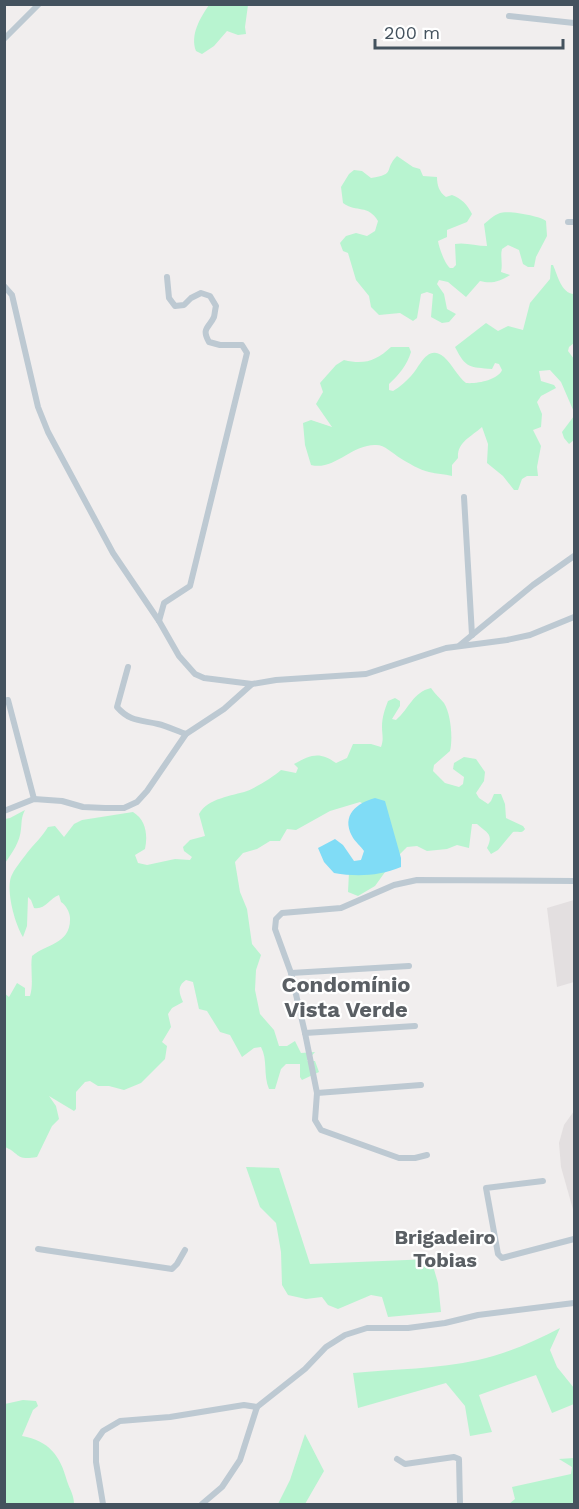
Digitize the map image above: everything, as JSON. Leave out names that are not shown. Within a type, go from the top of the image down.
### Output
[{"type":"street","points":[[4,39],[39,4]]},
{"type":"street","points":[[509,16],[574,23]]},
{"type":"street","points":[[159,621],[164,603],[190,586],[247,353],[242,345],[220,345],[209,342],[206,330],[214,317],[216,306],[210,296],[201,293],[191,298],[184,306],[175,306],[169,298],[167,277]]},
{"type":"street","points":[[4,286],[12,295],[36,399],[48,432],[113,553],[159,621],[179,656],[195,674],[216,681],[252,684],[276,680],[366,674],[460,645],[530,635],[574,617]]},
{"type":"street","points":[[464,497],[472,635]]},
{"type":"street","points":[[460,645],[533,585],[574,556]]},
{"type":"street","points":[[128,667],[117,707],[142,723],[157,724],[186,734]]},
{"type":"street","points":[[4,811],[34,800],[62,801],[83,807],[124,808],[138,802],[186,734],[224,709],[252,684]]},
{"type":"street","points":[[6,701],[34,800]]},
{"type":"street","points":[[427,1155],[399,1158],[321,1130],[315,1120],[317,1093],[305,1033],[291,973],[275,929],[276,919],[282,913],[341,908],[394,885],[417,880],[574,881]]},
{"type":"street","points":[[291,973],[409,966]]},
{"type":"street","points":[[305,1033],[415,1026]]},
{"type":"street","points":[[317,1093],[421,1085]]},
{"type":"street","points":[[543,1181],[486,1188],[499,1257],[574,1239]]},
{"type":"street","points":[[38,1249],[172,1269],[184,1250]]},
{"type":"street","points":[[202,1504],[222,1487],[240,1460],[257,1407],[305,1368],[326,1347],[345,1335],[367,1328],[417,1327],[478,1315],[574,1303]]},
{"type":"street","points":[[103,1504],[96,1462],[96,1441],[103,1431],[120,1421],[170,1417],[244,1406],[257,1407]]},
{"type":"street","points":[[397,1460],[405,1464],[454,1457],[459,1459],[460,1504]]},
{"type":"shaded area","points":[[574,900],[574,982],[557,987],[547,908]]},
{"type":"shaded area","points":[[574,1111],[574,1213],[561,1167],[559,1143],[564,1125]]},
{"type":"green space","points":[[209,5],[248,5],[246,34],[238,35],[227,31],[214,46],[202,54],[196,51],[194,39],[199,21]]},
{"type":"green space","points":[[397,156],[420,169],[423,176],[437,177],[437,183],[444,195],[459,198],[472,214],[467,222],[447,230],[447,237],[438,241],[442,256],[450,268],[456,265],[455,244],[487,246],[484,224],[504,212],[531,215],[546,221],[547,236],[536,257],[534,267],[523,264],[519,250],[508,245],[502,249],[501,272],[510,275],[491,282],[480,281],[466,297],[448,282],[439,280],[437,284],[444,294],[447,309],[456,314],[449,322],[442,323],[431,317],[433,294],[427,292],[421,294],[417,318],[413,321],[400,313],[379,315],[371,307],[369,296],[356,280],[348,253],[343,251],[340,243],[346,236],[356,233],[367,236],[375,231],[378,221],[370,212],[343,203],[341,187],[354,170],[362,171],[371,178],[384,175]]},
{"type":"green space","points":[[551,265],[566,291],[574,294],[574,343],[568,351],[574,359],[574,412],[561,382],[550,370],[539,371],[541,381],[554,385],[556,388],[541,396],[537,402],[542,414],[541,427],[533,430],[541,446],[537,467],[538,476],[527,476],[522,479],[518,490],[514,490],[503,476],[487,463],[488,444],[482,427],[460,448],[458,458],[452,465],[452,476],[422,470],[379,445],[367,446],[327,464],[311,465],[305,445],[303,423],[311,420],[332,427],[316,404],[323,392],[320,383],[336,365],[344,360],[369,361],[391,347],[409,347],[411,352],[407,361],[389,384],[389,390],[393,391],[403,384],[424,358],[433,353],[444,357],[466,383],[492,379],[502,370],[499,364],[495,363],[492,369],[469,366],[455,347],[486,323],[498,331],[508,326],[523,330],[530,303],[550,279]]},
{"type":"green space","points":[[574,416],[574,440],[569,444],[562,432]]},
{"type":"green space","points":[[431,688],[444,703],[450,720],[451,733],[450,751],[434,765],[433,771],[445,783],[459,787],[463,784],[464,777],[453,769],[454,763],[464,757],[476,759],[485,772],[484,781],[476,793],[479,798],[488,804],[494,794],[501,794],[505,804],[506,818],[523,826],[524,831],[513,832],[498,850],[491,854],[487,848],[490,837],[477,824],[472,824],[469,848],[457,845],[447,849],[427,851],[417,846],[407,847],[393,861],[375,886],[358,896],[348,892],[349,872],[377,844],[369,807],[360,802],[330,811],[296,830],[287,829],[280,841],[270,841],[257,849],[243,853],[235,862],[240,892],[247,909],[252,944],[261,955],[256,970],[255,990],[260,1014],[274,1030],[279,1046],[287,1046],[295,1041],[301,1053],[315,1052],[307,1061],[315,1061],[319,1072],[302,1080],[300,1064],[286,1064],[281,1069],[275,1089],[269,1089],[261,1047],[254,1048],[242,1057],[230,1035],[220,1032],[207,1011],[199,1009],[193,982],[186,980],[180,990],[183,1002],[172,1008],[168,1014],[171,1027],[162,1042],[167,1046],[165,1059],[141,1083],[124,1090],[98,1086],[90,1081],[85,1082],[76,1092],[74,1111],[49,1096],[56,1106],[59,1119],[52,1126],[37,1157],[21,1157],[5,1147],[4,993],[9,997],[17,983],[25,988],[25,996],[30,996],[32,956],[57,942],[69,927],[69,914],[59,895],[38,908],[34,908],[28,897],[27,926],[23,937],[12,908],[10,883],[12,874],[48,827],[55,826],[64,837],[74,824],[82,820],[133,812],[141,819],[146,833],[145,849],[135,855],[138,863],[147,865],[175,859],[190,860],[192,857],[184,851],[183,847],[190,840],[205,836],[199,814],[208,804],[247,791],[265,782],[281,770],[296,773],[298,768],[294,764],[310,757],[325,757],[336,763],[347,758],[353,744],[371,744],[381,747],[383,720],[388,701],[395,698],[400,701],[400,706],[392,719],[396,720],[415,697]]},
{"type":"green space","points":[[25,810],[19,838],[5,863],[5,819]]},
{"type":"green space","points":[[246,1167],[279,1168],[310,1264],[431,1259],[438,1283],[441,1312],[388,1317],[382,1297],[371,1295],[338,1309],[328,1305],[322,1297],[306,1299],[288,1295],[282,1285],[281,1252],[276,1223],[260,1207]]},
{"type":"green space","points":[[560,1328],[550,1350],[557,1367],[574,1388],[574,1404],[552,1413],[536,1375],[479,1395],[492,1432],[470,1436],[465,1406],[446,1383],[358,1408],[353,1373],[432,1367],[478,1360],[520,1347]]},
{"type":"green space","points":[[23,1400],[36,1401],[38,1406],[33,1410],[22,1436],[39,1441],[57,1457],[73,1495],[74,1504],[5,1504],[5,1404]]},
{"type":"green space","points":[[305,1434],[324,1471],[305,1504],[278,1504],[290,1480]]},
{"type":"green space","points":[[574,1458],[574,1504],[509,1504],[515,1499],[512,1487],[571,1474],[572,1467],[559,1459]]},
{"type":"water","points":[[375,798],[385,801],[401,858],[401,867],[368,875],[334,873],[324,862],[318,848],[335,839],[343,845],[354,861],[361,860],[364,851],[352,836],[348,822],[357,807]]},
{"type":"district","name":"Condomínio Vista Verde","points":[[346,996]]},
{"type":"district","name":"Brigadeiro Tobias","points":[[445,1248]]}]
